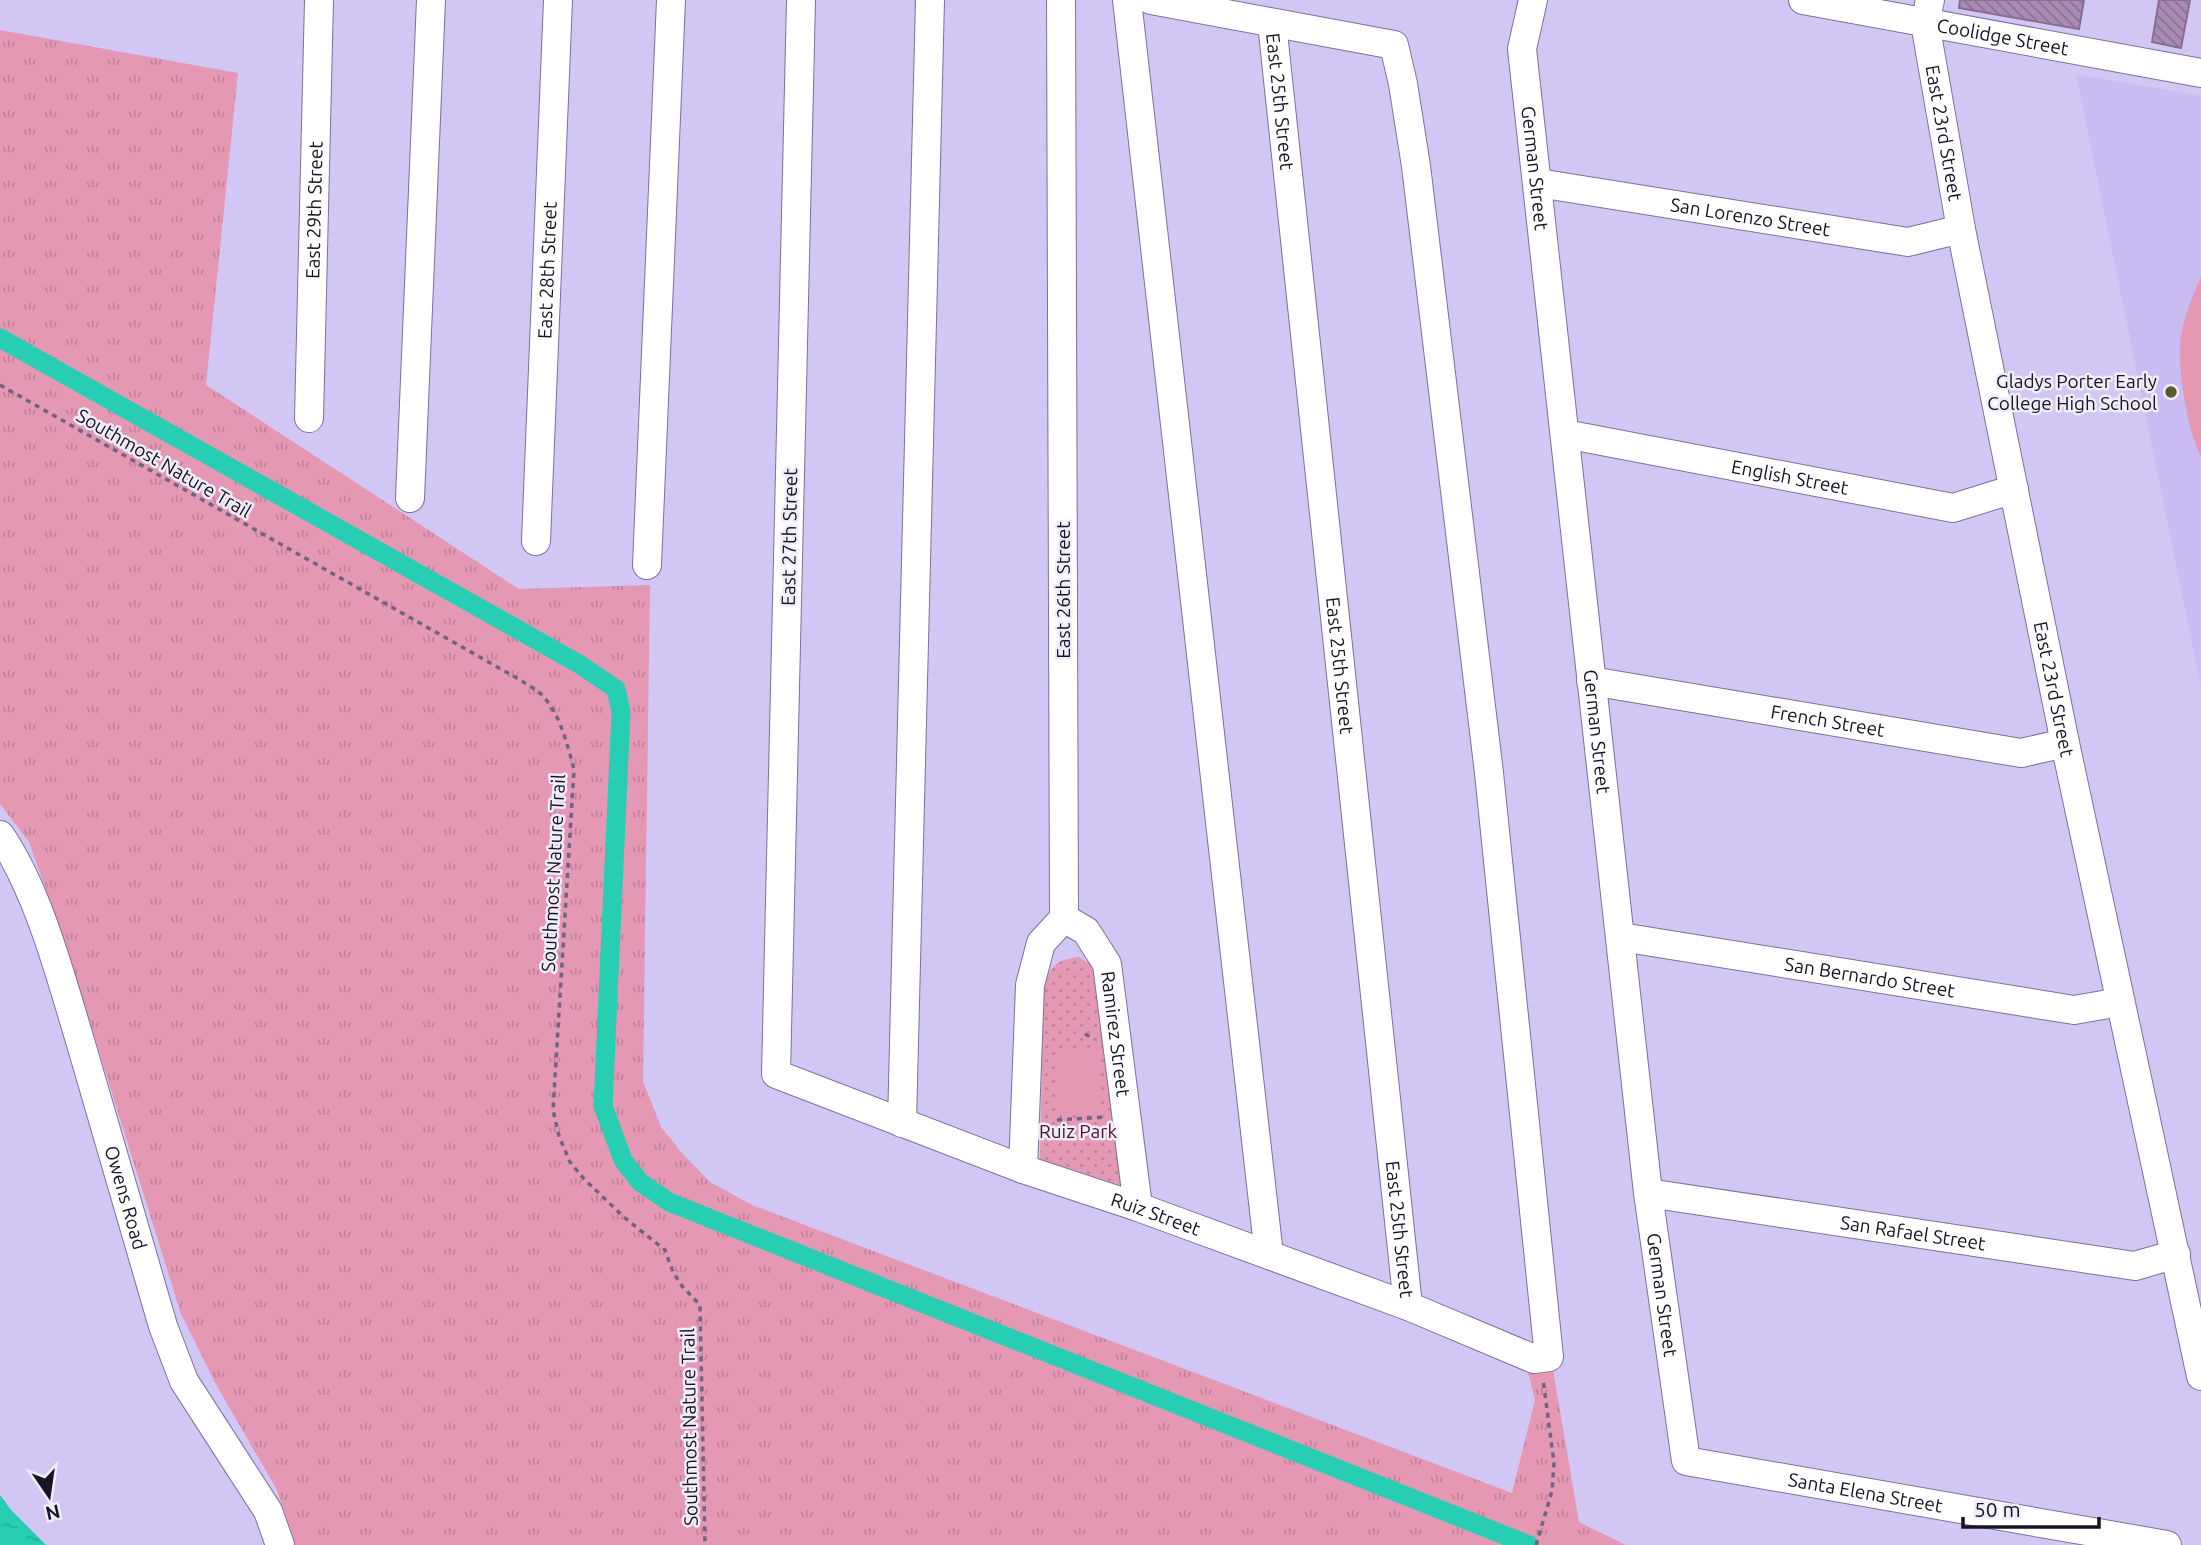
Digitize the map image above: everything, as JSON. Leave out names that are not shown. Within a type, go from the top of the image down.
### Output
[{"type":"street","name":"East 29th Street","points":[[309,418],[319,0]]},
{"type":"street","points":[[410,498],[431,0]]},
{"type":"street","name":"East 28th Street","points":[[536,541],[558,0]]},
{"type":"street","points":[[648,565],[671,0]]},
{"type":"street","name":"East 27th Street","points":[[776,1074],[802,0]]},
{"type":"street","points":[[902,1123],[930,0]]},
{"type":"street","name":"East 26th Street","points":[[1061,0],[1064,918]]},
{"type":"street","points":[[1127,0],[1269,1255]]},
{"type":"street","points":[[1151,0],[1245,8],[1272,23],[1394,45],[1416,166],[1489,774],[1549,1357],[1534,1359]]},
{"type":"street","name":"German Street","points":[[1532,0],[1522,49],[1648,1193],[1686,1461]]},
{"type":"street","name":"Coolidge Street","points":[[1803,0],[1928,12],[2201,74]]},
{"type":"street","name":"East 23rd Street","points":[[1928,12],[1961,229],[2065,743],[2201,1376]]},
{"type":"street","name":"East 25th Street","points":[[1272,23],[1408,1306]]},
{"type":"street","name":"San Lorenzo Street","points":[[1538,183],[1908,242],[1961,229]]},
{"type":"street","name":"English Street","points":[[1565,434],[1953,508],[2014,489]]},
{"type":"street","name":"French Street","points":[[1591,681],[2021,753],[2065,743]]},
{"type":"street","name":"Owens Road","points":[[0,835],[9,848],[34,903],[60,971],[163,1326],[184,1381],[268,1511],[280,1545]]},
{"type":"street","points":[[1023,1169],[1030,985],[1041,943],[1064,918]]},
{"type":"street","name":"Ramirez Street","points":[[1064,918],[1086,931],[1107,964],[1138,1207]]},
{"type":"street","name":"San Bernardo Street","points":[[1620,937],[2074,1010],[2120,1002]]},
{"type":"street","name":"Ruiz Street","points":[[776,1074],[1023,1169],[1138,1207],[1408,1306],[1534,1359]]},
{"type":"street","name":"San Rafael Street","points":[[1648,1193],[2135,1266],[2176,1254]]},
{"type":"street","name":"Santa Elena Street","points":[[1686,1461],[2167,1545]]},
{"type":"path","name":"Southmost Nature Trail","points":[[0,384],[522,681],[540,693],[555,714],[574,769],[553,1110],[559,1136],[570,1162],[625,1218],[665,1250],[673,1272],[700,1305],[705,1545]]},
{"type":"path","points":[[1057,1120],[1102,1118],[1125,1106]]},
{"type":"path","points":[[1534,1359],[1543,1373],[1554,1463],[1552,1491],[1536,1545]]},
{"type":"shaded area","name":"Gladys Porter Early College High School","points":[[2076,74],[2201,96],[2201,687]]},
{"type":"green space","points":[[0,30],[238,73],[206,385],[519,589],[650,585],[643,1081],[661,1127],[710,1182],[752,1205],[1512,1493],[1535,1400],[1527,1368],[1552,1364],[1579,1522],[1626,1545],[295,1545],[277,1490],[218,1388],[181,1314],[73,968],[29,842],[0,804]]},
{"type":"green space","points":[[2201,277],[2201,456],[2188,418],[2182,386],[2180,344],[2185,318]]},
{"type":"green space","name":"Ruiz Park","points":[[1079,957],[1091,965],[1098,975],[1121,1185],[1040,1159],[1043,1002],[1046,984],[1050,970],[1055,965]]},
{"type":"green space","points":[[1058,1048],[1098,1048],[1097,1115],[1057,1115]]},
{"type":"water","points":[[0,1495],[11,1510],[46,1545],[0,1545]]},
{"type":"building","points":[[1960,0],[2084,0],[2079,29],[1959,8]]},
{"type":"building","points":[[2159,0],[2190,0],[2181,48],[2152,42]]},
{"type":"waterway","points":[[0,338],[579,664],[616,689],[621,712],[603,1106],[623,1160],[640,1182],[669,1202],[1529,1545]]},
{"type":"place","name":"Gladys Porter Early College High School","points":[[2171,392]]}]
